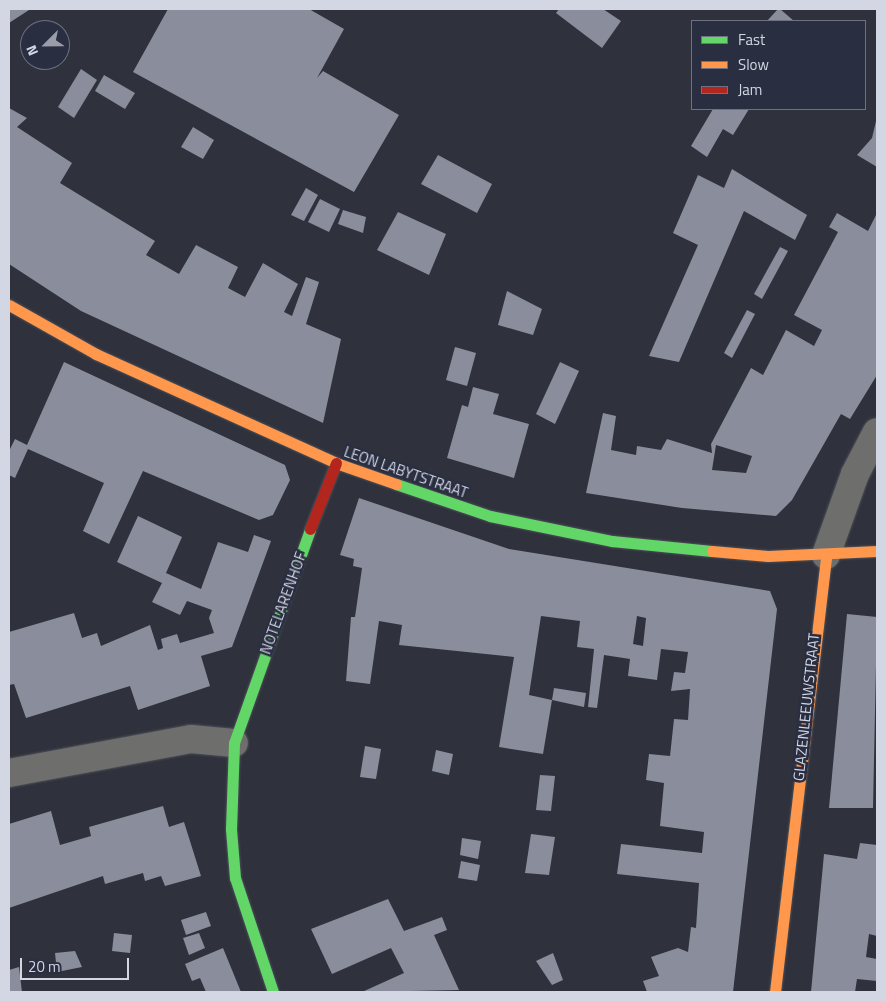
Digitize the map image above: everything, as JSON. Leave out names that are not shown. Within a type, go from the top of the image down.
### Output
[{"type":"street","name":"LEON LABYTSTRAAT","points":[[9,305],[96,354],[336,463],[490,516],[612,540],[768,556],[877,551]]},
{"type":"street","name":"GLAZENLEEUWSTRAAT","points":[[775,992],[826,554],[855,474],[877,432]]},
{"type":"street","name":"NOTELARENHOF","points":[[273,992],[235,878],[231,829],[234,743],[285,592],[336,463]]},
{"type":"street","points":[[9,773],[192,739],[234,743]]},
{"type":"building","points":[[9,9],[28,9],[29,10],[9,23]]},
{"type":"building","points":[[168,9],[309,9],[344,29],[317,78],[323,71],[399,115],[354,192],[133,72]]},
{"type":"building","points":[[559,9],[603,9],[621,21],[602,48],[556,13]]},
{"type":"building","points":[[780,9],[793,20],[768,20]]},
{"type":"building","points":[[81,69],[97,80],[74,118],[58,107]]},
{"type":"building","points":[[104,75],[135,93],[125,109],[95,91]]},
{"type":"building","points":[[9,108],[27,118],[17,127],[72,163],[60,183],[155,241],[146,255],[179,274],[196,245],[238,267],[228,288],[245,297],[263,263],[298,284],[284,312],[292,316],[306,277],[319,282],[306,324],[341,339],[323,423],[81,311],[9,264]]},
{"type":"building","points":[[712,110],[748,110],[733,135],[723,129],[707,157],[691,146]]},
{"type":"building","points":[[877,117],[877,167],[857,155],[872,138]]},
{"type":"building","points":[[193,127],[214,140],[203,159],[181,147]]},
{"type":"building","points":[[438,155],[492,184],[477,213],[421,184]]},
{"type":"building","points":[[732,169],[807,215],[795,240],[744,211],[679,362],[649,356],[698,245],[673,233],[698,175],[724,188]]},
{"type":"building","points":[[306,188],[318,195],[304,221],[291,215]]},
{"type":"building","points":[[320,199],[340,209],[329,232],[308,222]]},
{"type":"building","points":[[343,210],[366,217],[363,233],[338,224]]},
{"type":"building","points":[[398,212],[446,234],[429,275],[377,250]]},
{"type":"building","points":[[837,213],[868,231],[877,213],[877,375],[850,419],[841,414],[792,500],[776,516],[682,508],[586,493],[603,413],[616,416],[611,450],[636,455],[637,446],[661,450],[667,439],[712,453],[711,444],[751,368],[763,375],[786,330],[814,346],[822,330],[794,315],[838,232],[829,227]],"holes":[[[716,445],[752,456],[746,473],[712,470]]]},
{"type":"building","points":[[780,247],[788,251],[762,299],[754,294]]},
{"type":"building","points":[[507,291],[542,309],[533,335],[498,325]]},
{"type":"building","points":[[747,310],[755,314],[732,358],[724,353]]},
{"type":"building","points":[[455,347],[476,353],[467,386],[446,380]]},
{"type":"building","points":[[64,362],[285,465],[290,480],[273,515],[259,520],[143,471],[109,544],[83,531],[104,483],[28,449],[15,478],[9,475],[9,451],[15,439],[27,445]]},
{"type":"building","points":[[560,362],[579,371],[555,424],[536,414]]},
{"type":"building","points":[[473,387],[499,394],[493,414],[529,424],[514,478],[447,458],[462,405],[468,407]]},
{"type":"building","points":[[359,498],[509,549],[770,591],[777,609],[733,992],[647,992],[643,981],[659,976],[651,957],[678,948],[688,952],[691,927],[696,928],[699,883],[617,874],[621,844],[702,853],[704,832],[660,826],[664,783],[646,780],[649,754],[670,756],[674,719],[688,720],[690,689],[671,691],[674,672],[685,673],[688,652],[661,649],[657,680],[628,676],[630,659],[604,655],[597,708],[588,707],[594,649],[577,647],[580,621],[541,616],[529,695],[552,700],[543,754],[499,747],[514,657],[399,645],[402,625],[379,621],[370,684],[346,681],[351,617],[355,617],[362,568],[353,566],[354,559],[340,555]],"holes":[[[637,616],[646,618],[643,646],[633,644]]]},
{"type":"building","points":[[138,516],[182,537],[166,573],[201,589],[218,542],[248,552],[254,535],[271,541],[232,647],[201,656],[210,686],[138,710],[130,686],[26,718],[14,684],[9,685],[9,632],[74,613],[82,638],[97,633],[101,646],[150,625],[158,650],[163,648],[161,639],[177,634],[180,643],[214,633],[209,618],[212,610],[187,601],[180,615],[152,602],[162,583],[117,562]]},
{"type":"building","points":[[847,614],[877,617],[873,808],[829,808]]},
{"type":"building","points":[[554,688],[586,693],[584,707],[552,700]]},
{"type":"building","points":[[365,746],[381,749],[376,779],[360,777]]},
{"type":"building","points":[[436,750],[453,754],[449,775],[432,771]]},
{"type":"building","points":[[540,775],[555,776],[551,811],[536,810]]},
{"type":"building","points":[[163,806],[169,827],[184,822],[201,876],[165,886],[161,876],[145,881],[143,873],[105,884],[103,876],[9,908],[9,824],[51,811],[60,845],[91,836],[89,827]]},
{"type":"building","points":[[531,834],[555,837],[549,875],[525,873]]},
{"type":"building","points":[[462,838],[481,841],[478,859],[460,855]]},
{"type":"building","points":[[860,843],[877,845],[877,936],[869,934],[866,957],[877,959],[877,981],[857,979],[855,992],[811,992],[824,854],[857,859]]},
{"type":"building","points":[[461,861],[480,865],[477,881],[458,878]]},
{"type":"building","points":[[388,899],[404,931],[442,917],[447,930],[434,935],[459,990],[362,992],[404,973],[391,948],[332,974],[311,929]]},
{"type":"building","points":[[206,912],[211,926],[186,935],[181,920]]},
{"type":"building","points":[[114,933],[132,935],[130,953],[112,951]]},
{"type":"building","points":[[199,933],[205,948],[189,955],[183,938]]},
{"type":"building","points":[[223,948],[241,992],[206,992],[200,978],[192,981],[185,964]]},
{"type":"building","points":[[75,951],[82,967],[57,972],[55,953]]},
{"type":"building","points":[[553,953],[563,980],[552,985],[536,961]]},
{"type":"building","points":[[19,967],[22,992],[9,992],[9,970]]},
{"type":"traffic: fast","points":[[396,484],[490,516],[612,541],[712,551]]},
{"type":"traffic: fast","points":[[273,992],[235,878],[231,829],[234,743],[310,529]]},
{"type":"traffic: slow","points":[[9,305],[96,354],[336,463],[396,484]]},
{"type":"traffic: slow","points":[[712,551],[768,556],[877,551]]},
{"type":"traffic: slow","points":[[775,992],[826,555]]},
{"type":"traffic: jam","points":[[310,529],[336,463]]}]
